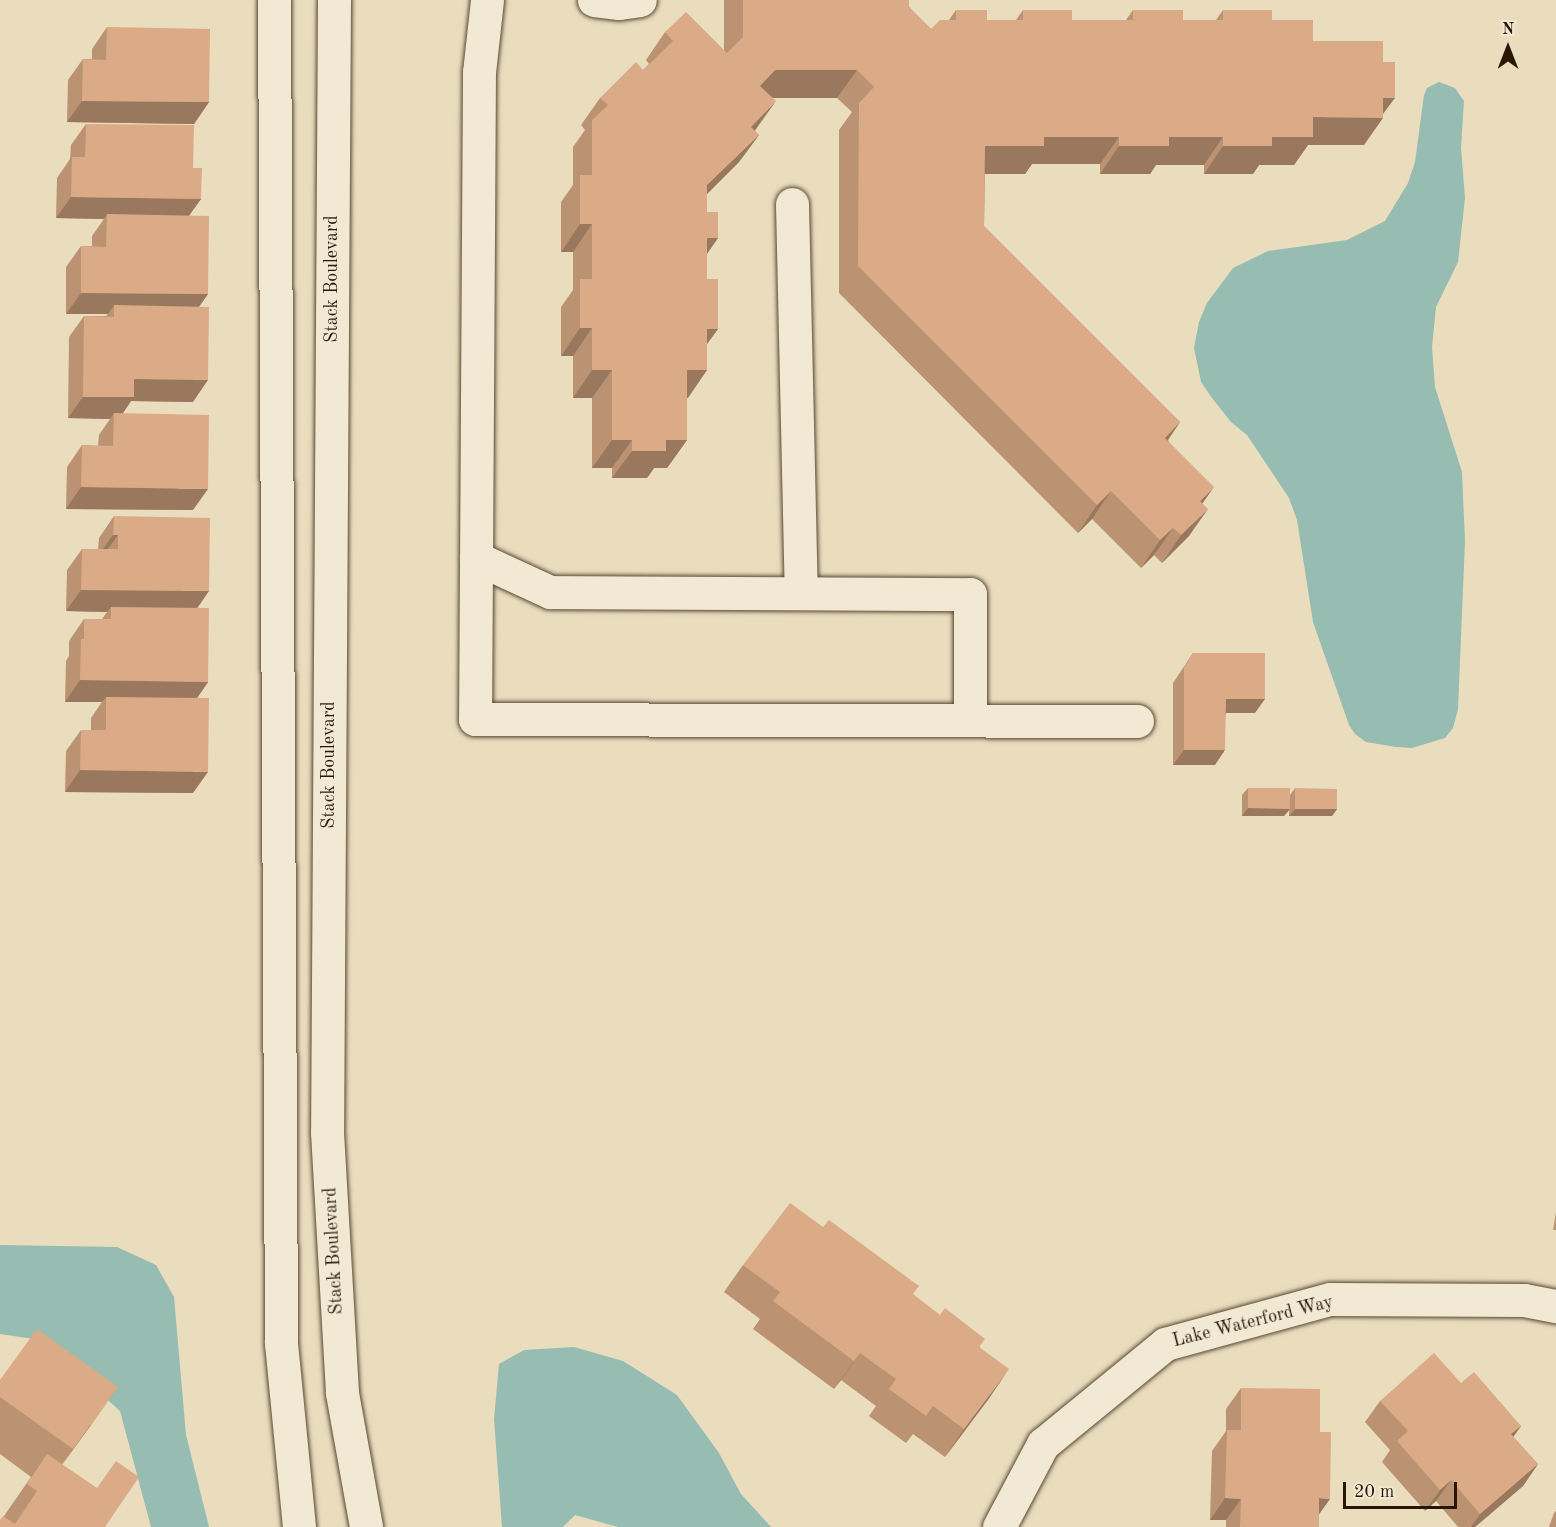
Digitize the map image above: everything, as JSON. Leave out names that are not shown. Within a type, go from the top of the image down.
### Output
[{"type":"street","points":[[274,0],[281,1343],[299,1527]]},
{"type":"street","name":"Stack Boulevard","points":[[334,0],[327,1132],[342,1394],[366,1527]]},
{"type":"street","points":[[487,0],[478,72],[475,719],[1137,721]]},
{"type":"street","points":[[594,0],[619,3],[640,0]]},
{"type":"street","points":[[792,204],[801,593]]},
{"type":"street","points":[[476,558],[550,592],[970,594],[970,720]]},
{"type":"street","name":"Lake Waterford Way","points":[[999,1527],[1043,1444],[1165,1344],[1330,1299],[1524,1300],[1556,1306]]},
{"type":"water","points":[[1439,82],[1455,88],[1464,101],[1461,148],[1465,198],[1458,262],[1436,307],[1432,347],[1435,387],[1462,472],[1465,541],[1458,709],[1453,728],[1445,738],[1412,748],[1366,742],[1355,734],[1349,725],[1313,622],[1297,520],[1289,498],[1247,435],[1231,422],[1201,382],[1194,348],[1199,322],[1207,303],[1233,268],[1268,251],[1347,240],[1385,221],[1408,183],[1415,162],[1424,95],[1427,88]]},
{"type":"water","points":[[0,1245],[117,1247],[156,1265],[174,1297],[186,1435],[209,1527],[151,1527],[120,1411],[41,1340],[0,1334]]},
{"type":"water","points":[[574,1347],[623,1361],[677,1395],[719,1453],[741,1494],[771,1527],[618,1527],[575,1515],[563,1527],[502,1527],[494,1419],[499,1364],[524,1350]]},
{"type":"building","points":[[743,0],[909,0],[909,7],[931,29],[940,20],[956,20],[956,10],[987,10],[987,20],[1023,20],[1023,10],[1072,10],[1072,20],[1133,20],[1133,10],[1183,10],[1183,20],[1223,20],[1223,10],[1272,10],[1272,20],[1313,20],[1313,41],[1383,41],[1383,62],[1395,62],[1395,98],[1383,98],[1383,118],[1313,117],[1313,137],[1272,137],[1272,146],[1223,146],[1223,137],[1169,137],[1169,146],[1119,146],[1119,137],[1044,137],[1044,146],[985,146],[984,226],[1180,422],[1165,438],[1214,487],[1200,501],[1208,509],[1181,535],[1173,528],[1160,540],[1111,491],[1097,505],[858,266],[859,103],[874,87],[857,70],[775,70],[760,86],[776,101],[751,127],[759,135],[707,185],[707,212],[718,212],[718,238],[707,238],[707,279],[718,279],[718,329],[707,329],[707,370],[687,370],[687,440],[666,440],[666,451],[632,451],[632,440],[612,440],[612,370],[592,370],[592,328],[580,328],[580,279],[592,279],[592,224],[580,224],[580,175],[592,175],[592,120],[608,105],[600,98],[636,62],[643,70],[673,41],[665,32],[686,12],[727,53],[743,37]]},
{"type":"building","points":[[107,27],[210,29],[209,102],[82,101],[83,59],[106,60]]},
{"type":"building","points":[[86,124],[194,125],[193,168],[202,168],[201,199],[71,197],[72,157],[85,157]]},
{"type":"building","points":[[107,214],[209,216],[208,294],[81,293],[81,246],[106,247]]},
{"type":"building","points":[[114,305],[209,307],[208,380],[134,379],[134,397],[83,397],[84,316],[114,317]]},
{"type":"building","points":[[114,413],[209,415],[208,489],[81,487],[82,445],[113,446]]},
{"type":"building","points":[[114,516],[210,518],[209,591],[81,590],[82,549],[118,549],[118,535],[113,535]]},
{"type":"building","points":[[111,607],[209,608],[208,682],[80,680],[84,619],[111,619]]},
{"type":"building","points":[[1193,653],[1265,653],[1265,699],[1226,699],[1225,750],[1184,750],[1184,668]]},
{"type":"building","points":[[106,697],[209,698],[208,772],[80,770],[81,730],[106,730]]},
{"type":"building","points":[[1248,788],[1290,788],[1290,809],[1248,808]]},
{"type":"building","points":[[1295,788],[1337,789],[1337,809],[1295,809]]},
{"type":"building","points":[[790,1203],[823,1227],[829,1220],[919,1286],[913,1294],[940,1315],[945,1308],[985,1339],[979,1347],[1009,1369],[964,1429],[933,1406],[926,1416],[889,1389],[896,1379],[860,1353],[854,1361],[773,1301],[780,1292],[743,1265]]},
{"type":"building","points":[[37,1329],[118,1387],[73,1449],[0,1397],[0,1380]]},
{"type":"building","points":[[1434,1353],[1461,1383],[1474,1372],[1521,1426],[1511,1434],[1538,1464],[1480,1514],[1451,1480],[1440,1490],[1397,1441],[1408,1431],[1380,1401]]},
{"type":"building","points":[[1241,1388],[1320,1389],[1320,1432],[1331,1432],[1330,1499],[1319,1498],[1319,1527],[1240,1527],[1241,1499],[1225,1498],[1227,1430],[1241,1430]]},
{"type":"building","points":[[47,1454],[97,1488],[116,1461],[139,1477],[105,1527],[0,1527],[0,1520],[3,1516],[15,1524],[37,1491],[27,1484]]}]
